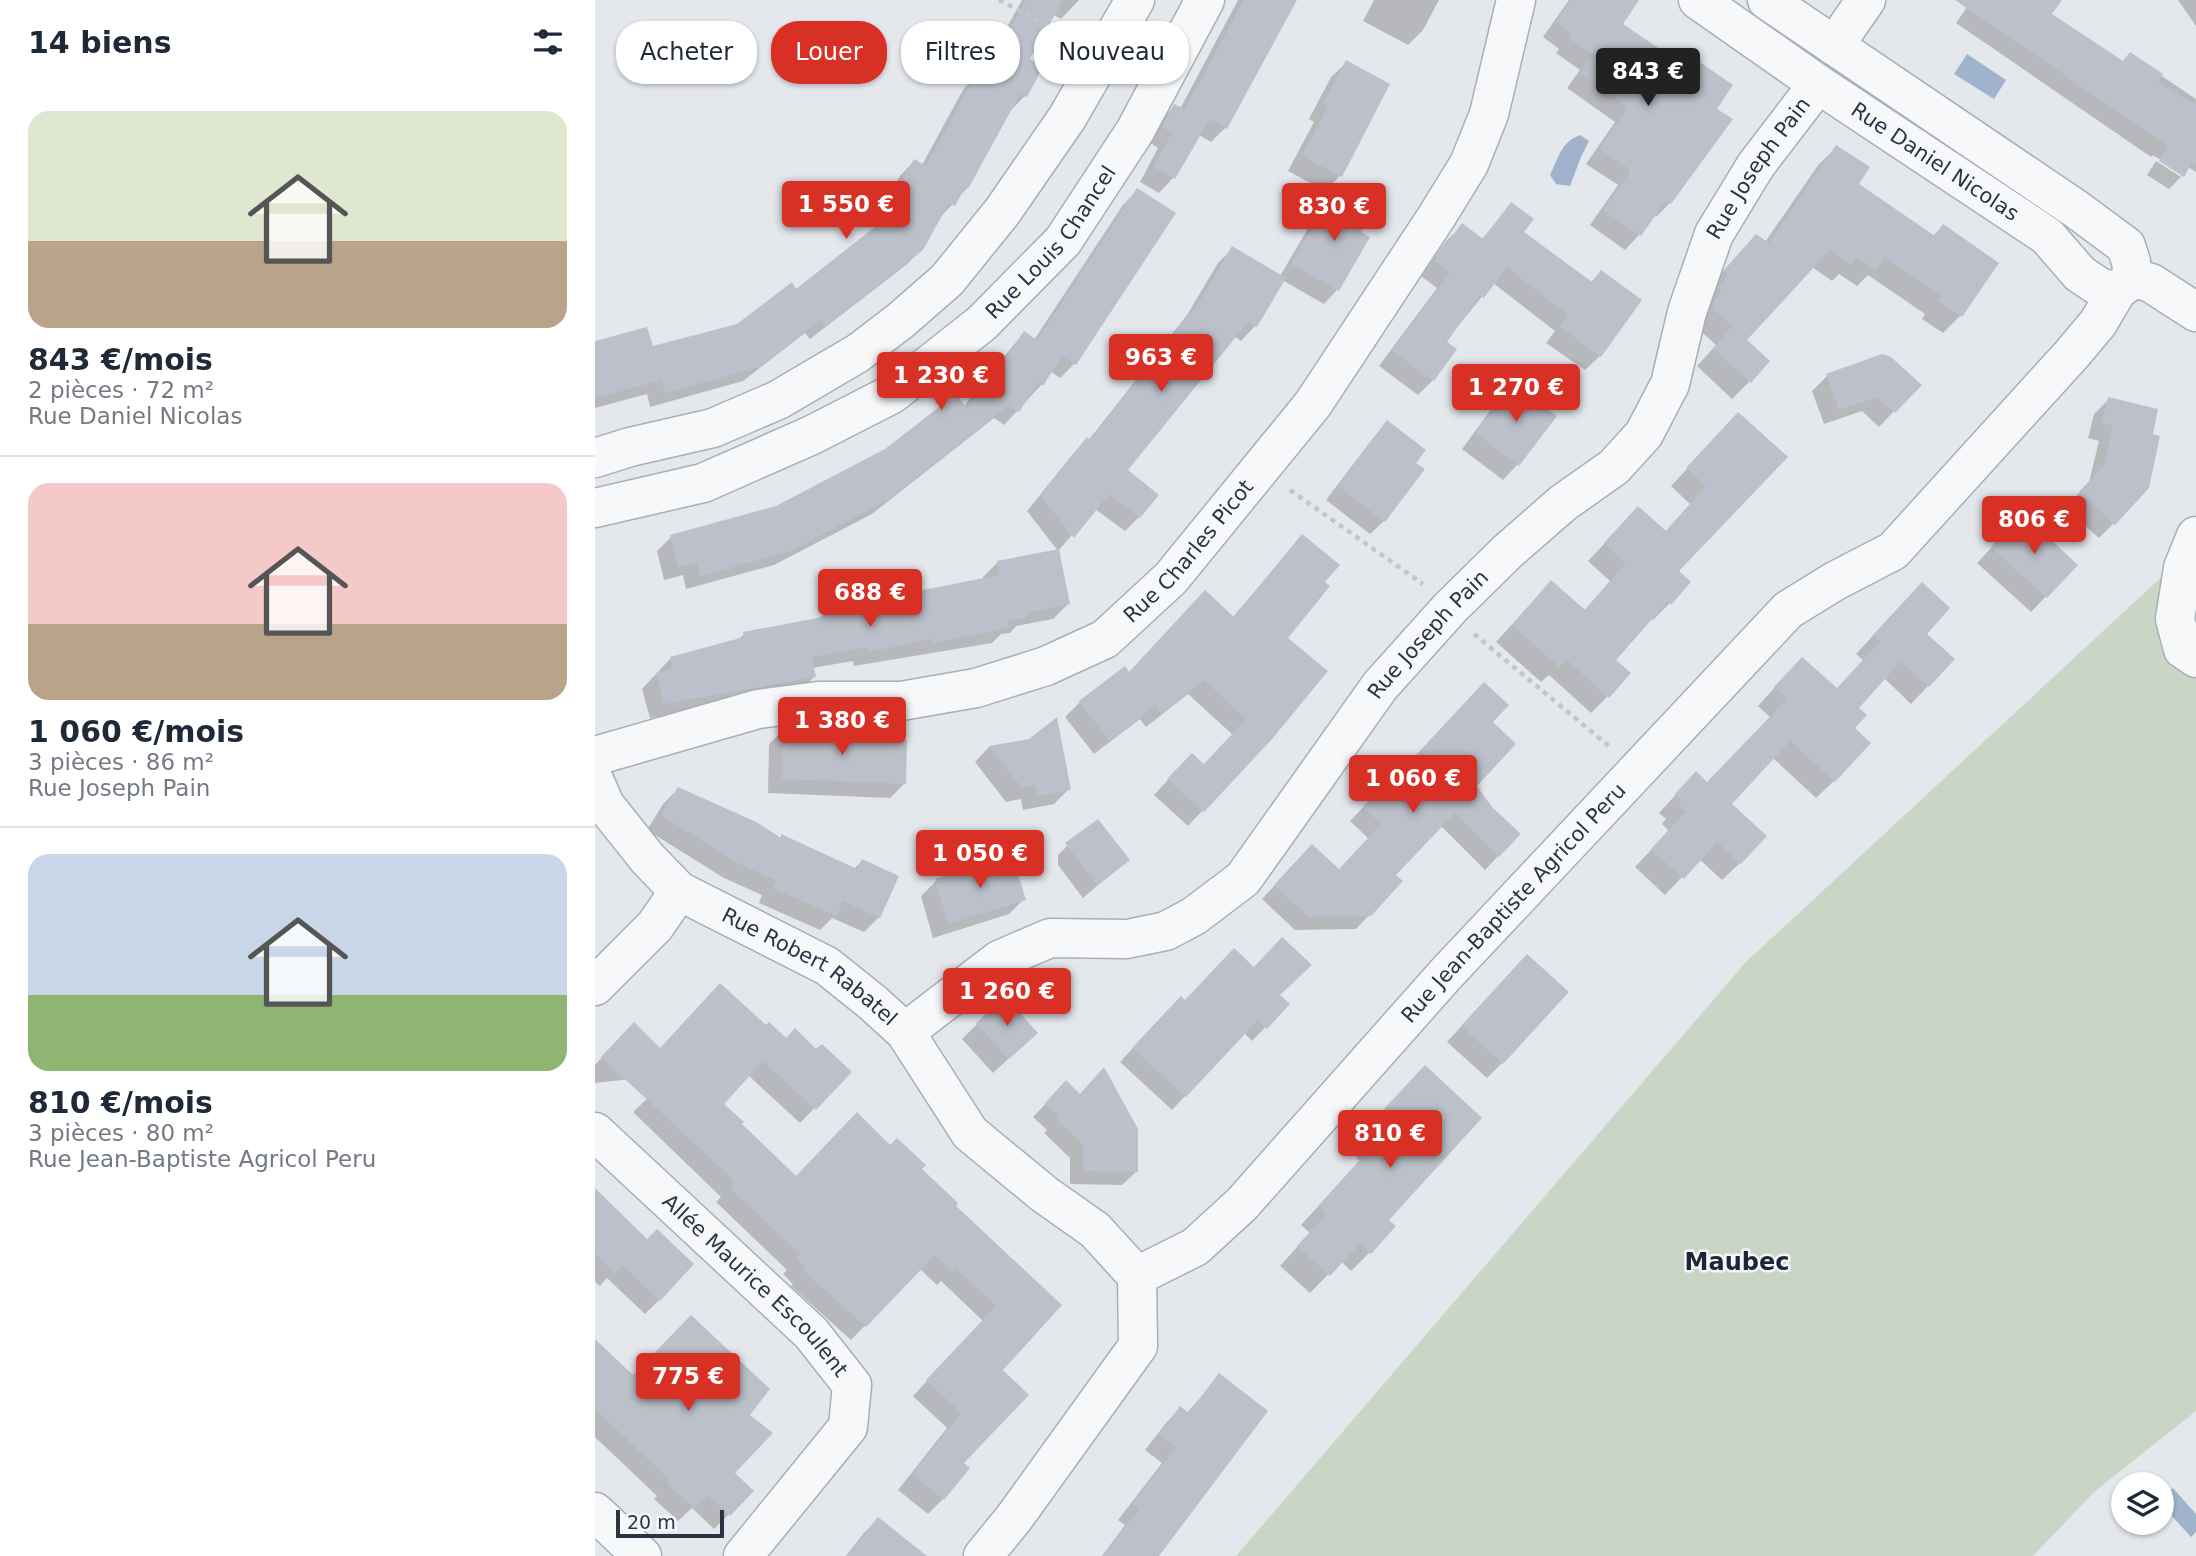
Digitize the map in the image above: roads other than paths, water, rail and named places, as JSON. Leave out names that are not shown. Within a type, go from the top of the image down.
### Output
[{"type":"street","points":[[595,458],[713,428],[778,400],[858,353],[900,321],[947,280],[1002,212],[1067,118],[1135,0]]},
{"type":"street","name":"Rue Louis Chancel","points":[[595,508],[703,483],[812,435],[892,394],[982,324],[1063,241],[1135,131],[1205,0]]},
{"type":"street","name":"Rue Charles Picot","points":[[595,756],[758,709],[818,701],[901,701],[976,688],[1046,666],[1105,639],[1171,578],[1313,404],[1437,216],[1469,164],[1489,114],[1516,0]]},
{"type":"street","name":"Rue Daniel Nicolas","points":[[1698,0],[1818,84],[2047,236],[2081,274],[2101,288],[2125,285]]},
{"type":"street","points":[[1767,0],[2076,209],[2126,246],[2131,262],[2125,285],[2156,286],[2196,312]]},
{"type":"street","points":[[1834,46],[1866,0]]},
{"type":"street","name":"Rue Joseph Pain","points":[[905,1032],[999,960],[1050,938],[1127,939],[1166,931],[1194,916],[1243,879],[1380,686],[1450,608],[1507,552],[1563,503],[1613,467],[1644,434],[1670,384],[1687,312],[1714,234],[1756,165],[1818,84]]},
{"type":"street","name":"Rue Jean-Baptiste Agricol Peru","points":[[1137,1276],[1195,1247],[1243,1204],[1455,965],[1788,610],[1835,581],[1893,551],[2072,354],[2125,285]]},
{"type":"street","points":[[2196,536],[2183,568],[2175,620],[2183,649],[2196,657]]},
{"type":"street","name":"Rue Robert Rabatel","points":[[595,782],[605,805],[648,859],[679,891],[827,966],[905,1032],[970,1133],[1044,1194],[1095,1230],[1137,1276]]},
{"type":"street","points":[[595,986],[655,926],[679,891]]},
{"type":"street","name":"Allée Maurice Escoulent","points":[[595,1132],[811,1334],[852,1385],[848,1427],[743,1556]]},
{"type":"street","points":[[983,1556],[1014,1518],[1138,1346],[1137,1276]]},
{"type":"street","points":[[595,1512],[642,1556]]},
{"type":"water","points":[[1967,54],[2006,80],[1994,99],[1954,74]]},
{"type":"water","points":[[1580,135],[1589,141],[1570,186],[1556,184],[1550,175],[1558,156],[1569,142]]},
{"type":"water","points":[[2174,1489],[2196,1514],[2196,1532],[2191,1537],[2174,1518]]},
{"type":"district","name":"Maubec","points":[[1737,1262]]}]
